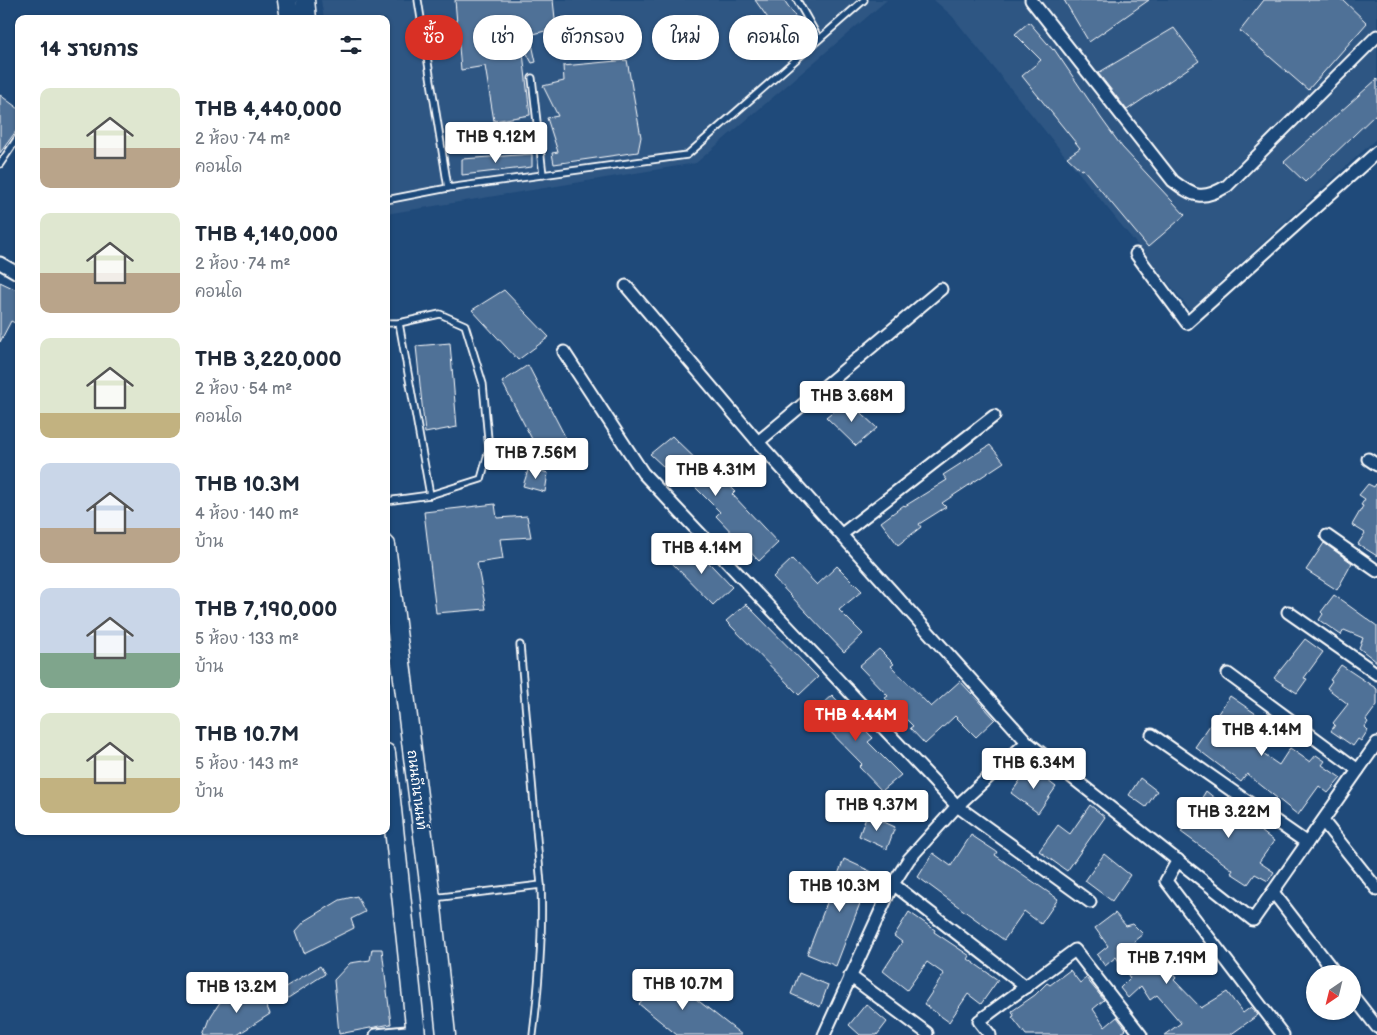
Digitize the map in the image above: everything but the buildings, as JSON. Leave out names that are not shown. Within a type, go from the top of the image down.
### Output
[{"type":"main road","points":[[287,0],[289,15]]},
{"type":"main road","points":[[305,0],[307,15]]},
{"type":"main road","name":"ถนนถีนานนท์","points":[[390,576],[431,898],[446,1035]]},
{"type":"main road","name":"ถนนถีนานนท์","points":[[390,790],[416,1033]]},
{"type":"street","points":[[1035,1],[1173,181],[1191,195],[1213,194],[1227,186],[1377,36]]},
{"type":"street","points":[[1136,254],[1187,323],[1377,152]]},
{"type":"street","points":[[0,264],[15,272]]},
{"type":"street","points":[[626,286],[758,442],[1027,742],[1253,920],[1377,743]]},
{"type":"street","points":[[758,442],[941,290]]},
{"type":"street","points":[[564,352],[642,472],[957,806],[1090,902]]},
{"type":"street","points":[[842,534],[994,416]]},
{"type":"street","points":[[1327,536],[1377,571]]},
{"type":"street","points":[[1288,612],[1377,674]]},
{"type":"street","points":[[1228,674],[1358,770]]},
{"type":"street","points":[[1152,735],[1306,843]]},
{"type":"street","points":[[824,1035],[892,884],[909,859],[957,806],[1027,742]]},
{"type":"street","points":[[1323,821],[1375,881]]},
{"type":"street","points":[[1178,860],[1166,881],[1283,1035]]},
{"type":"street","points":[[892,884],[1026,987]]},
{"type":"street","points":[[1273,892],[1329,965]]},
{"type":"street","points":[[990,1035],[980,1021],[1075,950],[1142,1035]]},
{"type":"street","points":[[850,976],[927,1033]]},
{"type":"street","points":[[1361,1007],[1377,1027]]},
{"type":"street","points":[[376,1035],[416,1033]]},
{"type":"lane","points":[[418,0],[448,188]]},
{"type":"lane","points":[[797,0],[805,15]]},
{"type":"lane","points":[[818,38],[864,0]]},
{"type":"lane","points":[[390,199],[448,188],[687,155],[793,60]]},
{"type":"lane","points":[[532,78],[543,174]]},
{"type":"lane","points":[[0,164],[15,142]]},
{"type":"lane","points":[[390,323],[399,323],[440,314],[466,324],[483,384],[489,450],[481,479],[430,495],[390,500]]},
{"type":"lane","points":[[399,323],[430,495]]},
{"type":"lane","points":[[520,645],[541,885],[542,917],[533,1035]]},
{"type":"lane","points":[[431,898],[541,885]]},
{"type":"shaded area","points":[[321,0],[887,0],[818,59],[818,15],[729,15],[729,60],[817,60],[696,163],[390,213],[390,15],[323,15]]},
{"type":"shaded area","points":[[934,0],[1377,0],[1377,138],[1190,310],[952,16]]}]
